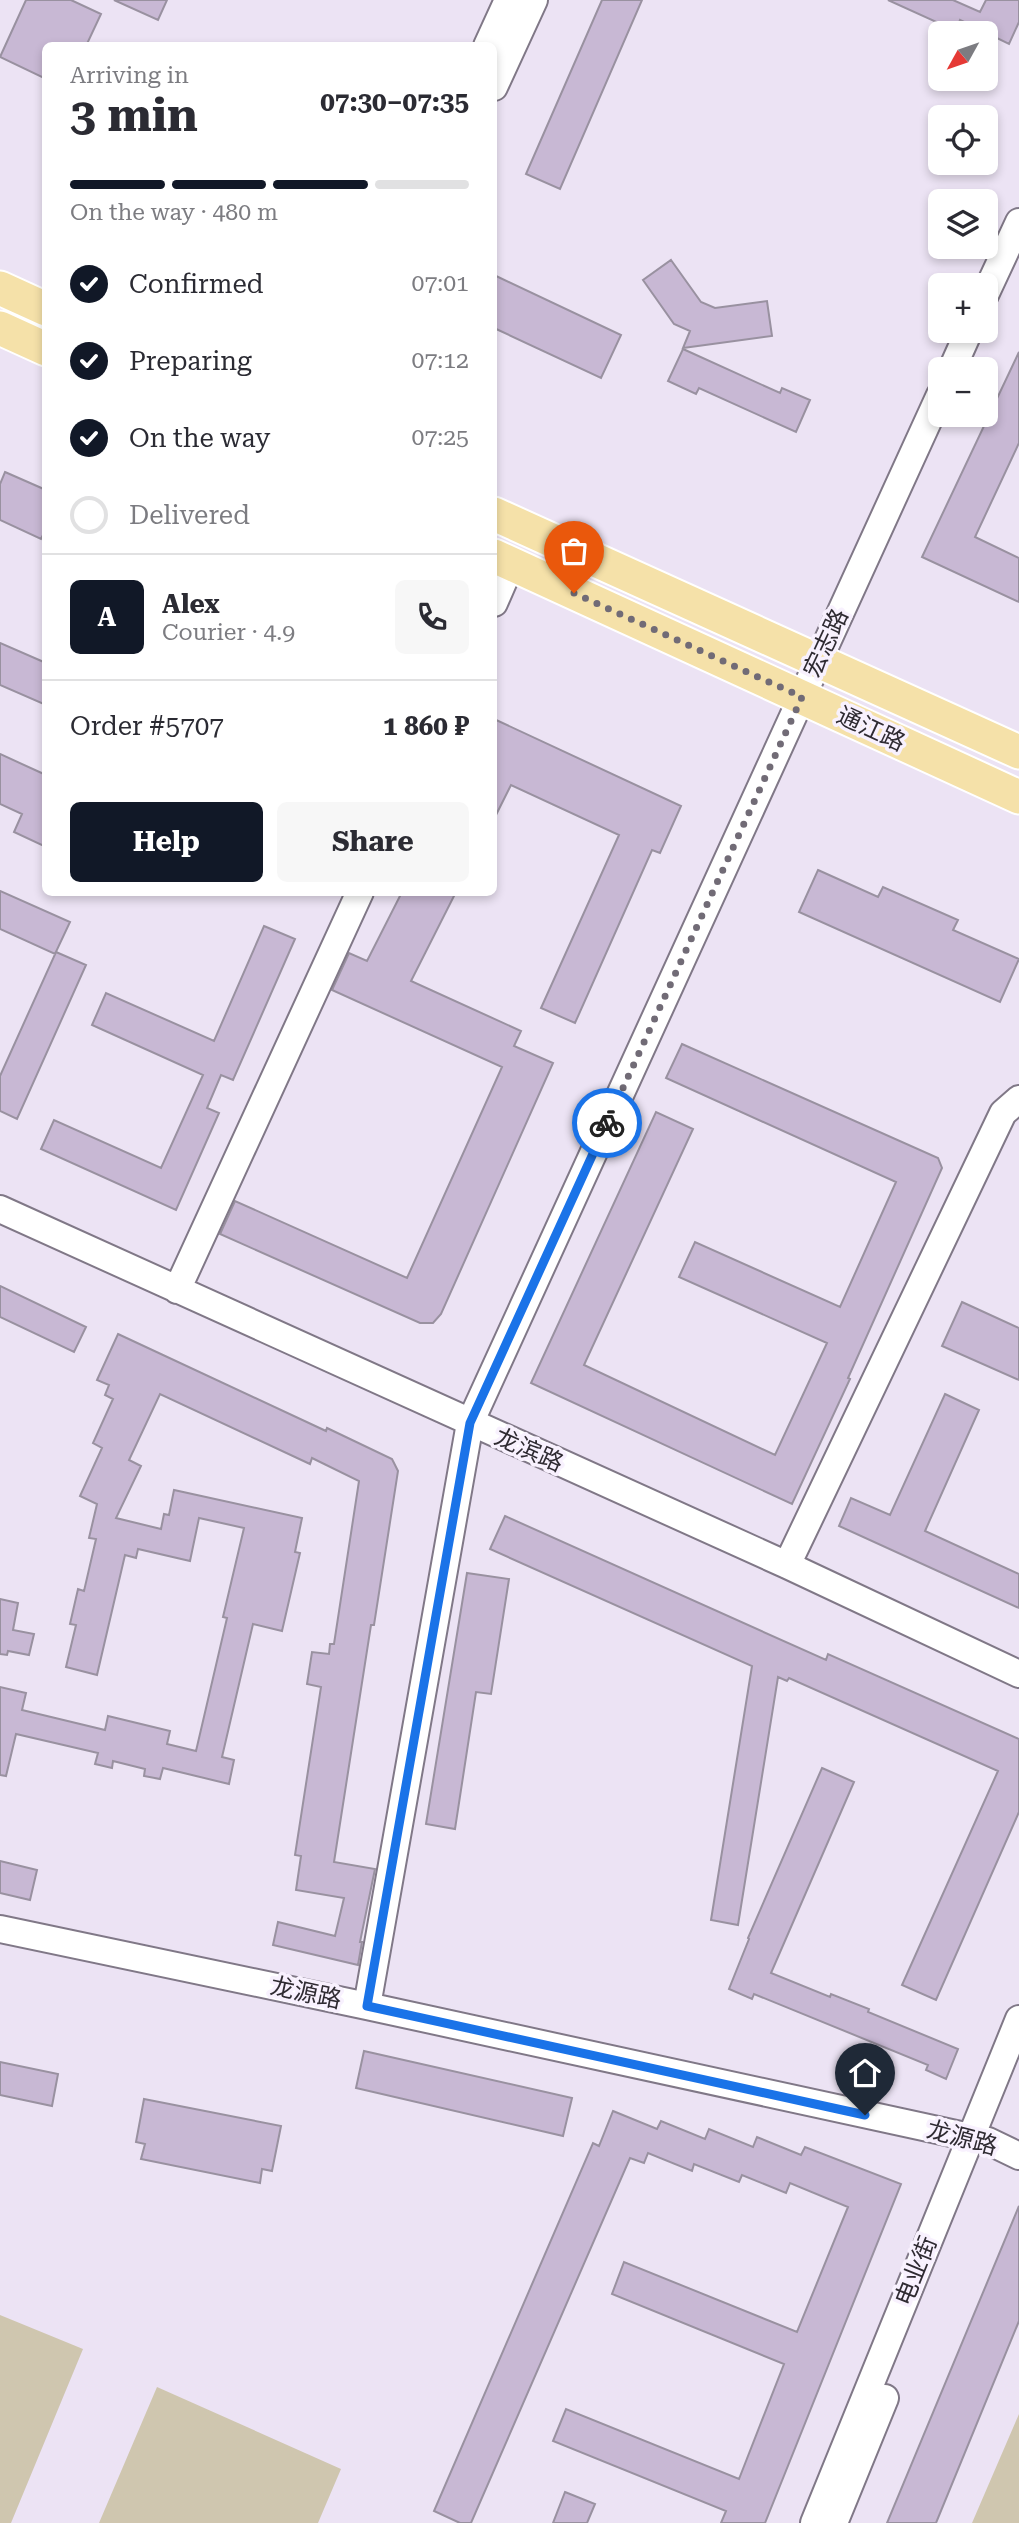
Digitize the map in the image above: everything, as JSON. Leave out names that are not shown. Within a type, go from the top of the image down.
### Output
[{"type":"main road","points":[[0,288],[42,307]]},
{"type":"main road","points":[[0,328],[42,347]]},
{"type":"main road","name":"通江路","points":[[497,515],[1019,752]]},
{"type":"main road","name":"通江路","points":[[502,560],[1019,797]]},
{"type":"street","points":[[489,42],[508,0]]},
{"type":"street","points":[[497,80],[534,0]]},
{"type":"street","points":[[996,273],[1019,222]]},
{"type":"street","name":"宏志路","points":[[367,2006],[470,1423],[928,421]]},
{"type":"street","points":[[497,587],[502,560]]},
{"type":"street","points":[[177,1290],[358,896]]},
{"type":"street","points":[[787,1565],[1003,1113],[1019,1099]]},
{"type":"street","name":"龙滨路","points":[[0,1209],[787,1565],[1019,1674]]},
{"type":"street","name":"龙源路","points":[[0,1929],[979,2139],[1019,2156]]},
{"type":"street","name":"电业街","points":[[834,2523],[979,2139],[1019,2019]]},
{"type":"street","name":"电业街","points":[[814,2523],[979,2139],[1019,2066]]},
{"type":"shaded area","points":[[0,2315],[83,2349],[11,2523],[0,2523]]},
{"type":"shaded area","points":[[157,2387],[341,2469],[318,2523],[99,2523]]},
{"type":"shaded area","points":[[1019,2414],[1019,2523],[972,2523]]},
{"type":"building","points":[[26,0],[71,0],[101,14],[88,42],[42,42],[42,77],[0,57]]},
{"type":"building","points":[[114,0],[167,0],[158,20]]},
{"type":"building","points":[[602,0],[642,0],[560,189],[526,174]]},
{"type":"building","points":[[888,0],[953,0],[980,12],[986,0],[1019,0],[1019,22],[1009,44],[998,39],[998,21],[934,21]]},
{"type":"building","points":[[671,260],[701,302],[715,308],[767,301],[772,336],[683,348],[690,331],[674,324],[643,280]]},
{"type":"building","points":[[497,276],[621,335],[601,378],[497,329]]},
{"type":"building","points":[[683,349],[780,393],[782,388],[810,400],[796,432],[699,388],[696,394],[668,381]]},
{"type":"building","points":[[1019,352],[1019,443],[975,537],[1019,558],[1019,602],[922,557],[984,427],[998,427],[998,396]]},
{"type":"building","points":[[5,472],[42,488],[41,539],[0,520],[0,484]]},
{"type":"building","points":[[0,643],[42,661],[42,703],[0,685]]},
{"type":"building","points":[[497,720],[681,806],[660,853],[652,850],[575,1023],[541,1008],[619,835],[511,785],[497,813]]},
{"type":"building","points":[[0,754],[42,773],[42,845],[14,832],[22,814],[0,804]]},
{"type":"building","points":[[818,870],[878,897],[883,887],[958,920],[953,930],[1019,959],[1000,1002],[799,912]]},
{"type":"building","points":[[0,891],[70,922],[55,954],[0,929]]},
{"type":"building","points":[[400,896],[454,896],[411,981],[521,1031],[514,1046],[553,1063],[441,1314],[433,1323],[420,1323],[220,1234],[235,1201],[407,1278],[502,1067],[332,990],[349,953],[367,961]]},
{"type":"building","points":[[264,926],[295,939],[233,1080],[221,1075],[207,1108],[219,1113],[176,1210],[41,1149],[54,1120],[161,1168],[203,1075],[92,1025],[106,993],[214,1041]]},
{"type":"building","points":[[56,952],[86,965],[17,1119],[0,1111],[0,1076]]},
{"type":"building","points":[[682,1044],[938,1158],[942,1168],[792,1504],[531,1383],[656,1112],[693,1129],[584,1365],[775,1455],[827,1343],[679,1277],[695,1242],[840,1307],[896,1182],[666,1078]]},
{"type":"building","points":[[0,1286],[86,1327],[74,1352],[0,1317]]},
{"type":"building","points":[[962,1302],[1019,1328],[1019,1380],[942,1346]]},
{"type":"building","points":[[118,1334],[392,1459],[398,1471],[334,1862],[375,1869],[358,1965],[273,1945],[278,1922],[335,1936],[344,1898],[296,1890],[301,1856],[295,1855],[321,1687],[307,1684],[312,1652],[329,1654],[330,1644],[334,1644],[359,1481],[312,1458],[310,1464],[160,1394],[129,1460],[141,1466],[116,1518],[161,1529],[164,1514],[169,1515],[174,1490],[302,1518],[295,1552],[300,1553],[282,1631],[253,1624],[222,1757],[234,1760],[229,1784],[163,1768],[160,1779],[144,1776],[145,1769],[113,1761],[112,1768],[95,1764],[98,1753],[16,1734],[6,1776],[0,1775],[0,1687],[26,1693],[22,1710],[105,1730],[108,1716],[170,1731],[167,1744],[196,1751],[227,1618],[223,1617],[244,1528],[199,1518],[190,1561],[138,1549],[136,1558],[125,1555],[97,1675],[66,1667],[76,1625],[70,1624],[78,1589],[84,1591],[96,1539],[89,1538],[97,1504],[80,1496],[102,1448],[93,1443],[113,1399],[105,1395],[109,1385],[97,1380]]},
{"type":"building","points":[[945,1394],[979,1410],[925,1531],[1019,1574],[1019,1608],[839,1526],[851,1498],[890,1515]]},
{"type":"building","points":[[505,1516],[826,1660],[828,1654],[1019,1739],[1019,1812],[936,2000],[902,1985],[998,1771],[789,1678],[787,1681],[778,1677],[738,1925],[711,1920],[752,1666],[490,1549]]},
{"type":"building","points":[[467,1573],[509,1579],[491,1694],[476,1692],[455,1829],[426,1824]]},
{"type":"building","points":[[0,1599],[18,1603],[13,1630],[34,1634],[29,1655],[8,1651],[7,1655],[0,1654]]},
{"type":"building","points":[[822,1768],[854,1782],[771,1973],[830,1997],[831,1994],[869,2009],[868,2012],[958,2049],[946,2079],[926,2070],[928,2065],[754,1994],[752,1999],[729,1989],[748,1938]]},
{"type":"building","points":[[0,1861],[37,1870],[30,1900],[0,1893]]},
{"type":"building","points":[[364,2051],[572,2098],[563,2136],[356,2088]]},
{"type":"building","points":[[0,2062],[58,2074],[52,2106],[0,2095]]},
{"type":"building","points":[[144,2099],[281,2126],[272,2171],[262,2169],[260,2183],[141,2159],[145,2144],[136,2142]]},
{"type":"building","points":[[613,2111],[657,2129],[661,2121],[705,2139],[709,2129],[753,2147],[757,2137],[801,2155],[805,2147],[901,2184],[765,2523],[721,2523],[726,2511],[553,2441],[566,2409],[739,2479],[784,2364],[612,2294],[624,2262],[797,2332],[848,2207],[790,2183],[786,2193],[742,2175],[739,2182],[694,2164],[692,2171],[648,2153],[644,2163],[630,2158],[471,2523],[460,2523],[434,2511],[593,2143],[599,2146]]},
{"type":"building","points":[[1019,2206],[1019,2321],[936,2523],[887,2523]]},
{"type":"building","points":[[565,2492],[595,2504],[587,2523],[553,2523]]},
{"type":"way so far","points":[[574,593],[802,697],[607,1123]]},
{"type":"route","points":[[607,1123],[470,1423],[367,2006],[865,2115]]}]
